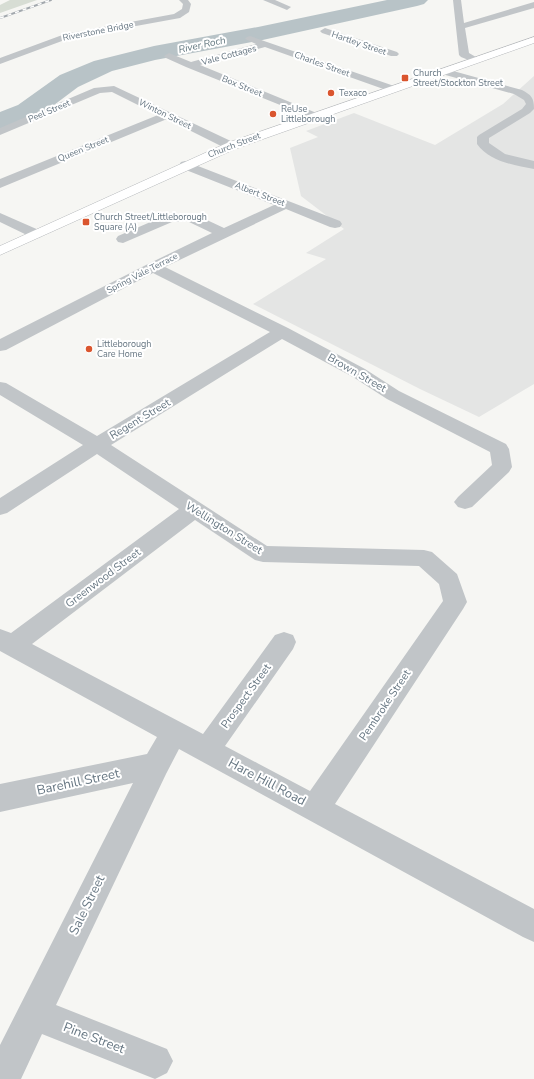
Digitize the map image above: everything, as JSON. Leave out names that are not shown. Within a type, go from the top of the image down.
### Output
[{"type":"highway","name":"Church Street","points":[[0,251],[185,165],[231,146],[446,72],[477,53],[495,53],[534,40]]},
{"type":"street","name":"Riverstone Bridge","points":[[0,61],[68,36],[177,16],[186,10],[187,4],[183,0]]},
{"type":"street","points":[[267,0],[284,6],[296,2]]},
{"type":"street","points":[[453,0],[457,0],[464,55],[477,53]]},
{"type":"street","points":[[460,27],[534,5]]},
{"type":"street","name":"Hartley Street","points":[[325,31],[394,54],[380,59]]},
{"type":"street","name":"Charles Street","points":[[250,39],[393,89]]},
{"type":"street","name":"Vale Cottages","points":[[190,65],[267,44]]},
{"type":"street","name":"Box Street","points":[[169,56],[315,116]]},
{"type":"street","points":[[343,72],[358,67]]},
{"type":"street","points":[[446,72],[518,92],[528,98],[532,104],[483,137],[483,144],[490,152],[502,158],[534,165]]},
{"type":"street","name":"Winton Street","points":[[98,90],[114,89],[231,146]]},
{"type":"street","name":"Peel Street","points":[[0,132],[98,90]]},
{"type":"street","name":"Queen Street","points":[[0,184],[167,115]]},
{"type":"street","name":"Albert Street","points":[[185,165],[335,224]]},
{"type":"street","name":"Spring Vale Terrace","points":[[0,346],[153,267],[286,204]]},
{"type":"street","points":[[0,217],[36,234]]},
{"type":"street","points":[[123,239],[169,218],[189,217],[223,233]]},
{"type":"street","name":"Brown Street","points":[[153,267],[282,332],[359,373],[393,395],[499,449],[502,467],[465,502]]},
{"type":"street","name":"Regent Street","points":[[0,508],[97,445],[282,332]]},
{"type":"street","name":"Wellington Street","points":[[0,387],[97,445],[262,554],[424,558],[449,580],[455,602]]},
{"type":"street","name":"Greenwood Street","points":[[6,642],[194,510]]},
{"type":"street","name":"Pembroke Street","points":[[315,808],[455,602]]},
{"type":"street","name":"Hare Hill Road","points":[[6,642],[534,926]]},
{"type":"street","name":"Prospect Street","points":[[207,750],[284,642]]},
{"type":"street","name":"Sale Street","points":[[2,1079],[156,765],[174,733]]},
{"type":"street","name":"Barehill Street","points":[[0,798],[156,765]]},
{"type":"street","name":"Pine Street","points":[[34,1014],[155,1061]]},
{"type":"shaded area","points":[[10,0],[37,0],[0,13],[0,5]]},
{"type":"shaded area","points":[[534,76],[534,384],[479,417],[420,389],[253,304],[326,259],[306,253],[344,229],[301,196],[290,148],[318,137],[306,131],[354,113],[435,145],[503,104]]},
{"type":"waterway","name":"River Roch","points":[[0,122],[28,111],[69,81],[103,66],[154,53],[258,34],[417,0]]},
{"type":"railway","points":[[0,18],[51,0]]},
{"type":"place","name":"Church Street/Stockton Street","points":[[405,78]]},
{"type":"place","name":"Texaco","points":[[331,93]]},
{"type":"place","name":"ReUse Littleborough","points":[[273,114]]},
{"type":"place","name":"Church Street/Littleborough Square (A)","points":[[86,222]]},
{"type":"place","name":"Littleborough Care Home","points":[[89,349]]}]
